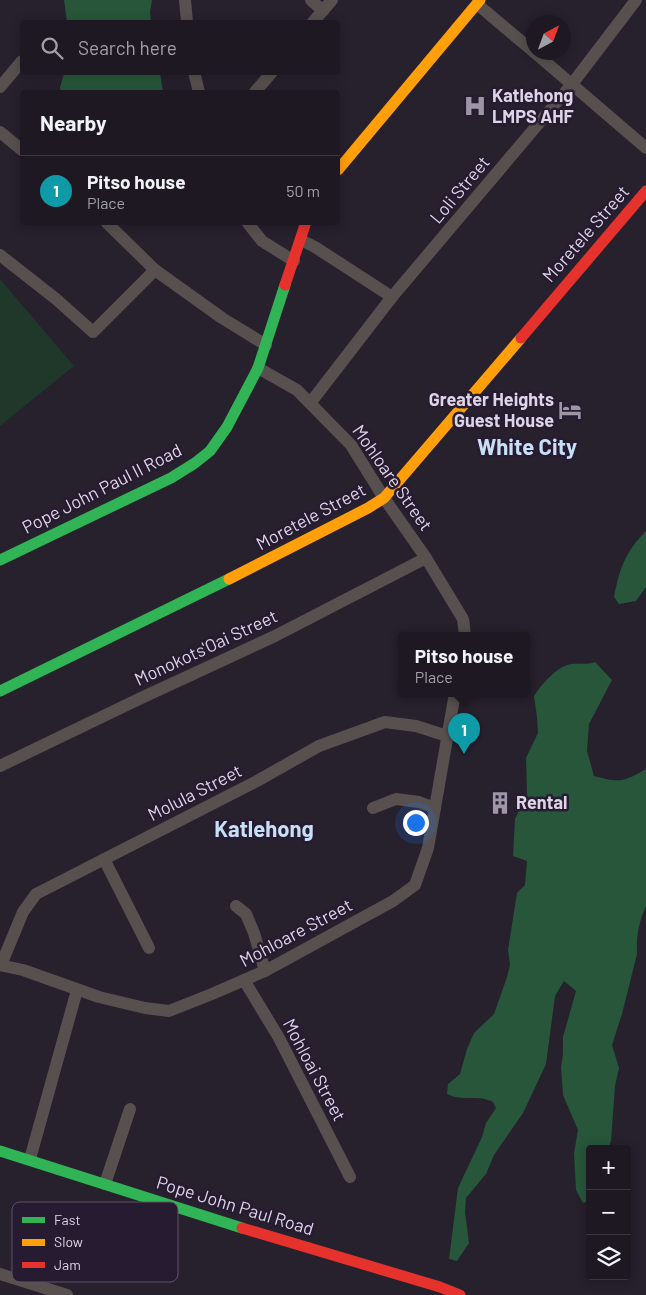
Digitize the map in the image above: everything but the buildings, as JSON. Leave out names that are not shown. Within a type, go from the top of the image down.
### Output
[{"type":"main road","points":[[340,168],[479,2]]},
{"type":"main road","name":"Moretele Street","points":[[0,691],[261,563],[384,498],[646,191]]},
{"type":"main road","name":"Pope John Paul II Road","points":[[0,560],[171,478],[210,451],[219,440],[258,368],[305,225]]},
{"type":"main road","name":"Pope John Paul Road","points":[[0,1151],[163,1202]]},
{"type":"main road","name":"Pope John Paul Road","points":[[178,1207],[440,1287],[460,1295]]},
{"type":"street","points":[[185,0],[187,20]]},
{"type":"street","points":[[312,0],[323,11]]},
{"type":"street","points":[[316,20],[332,0]]},
{"type":"street","name":"Loli Street","points":[[311,402],[392,297],[572,84],[636,0]]},
{"type":"street","points":[[479,2],[526,45]]},
{"type":"street","points":[[544,60],[646,148]]},
{"type":"street","points":[[0,87],[20,63]]},
{"type":"street","points":[[195,75],[198,90]]},
{"type":"street","points":[[257,90],[269,75]]},
{"type":"street","points":[[0,132],[20,148]]},
{"type":"street","points":[[109,225],[155,270],[222,318],[266,345]]},
{"type":"street","points":[[249,225],[262,242],[294,261]]},
{"type":"street","points":[[301,240],[392,297]]},
{"type":"street","points":[[0,255],[56,299],[93,332],[155,270]]},
{"type":"street","name":"Mohloare Street","points":[[258,368],[297,390],[311,402],[351,445],[384,498],[426,558],[463,619],[465,632]]},
{"type":"street","name":"Monokots'Oai Street","points":[[0,766],[274,636],[426,558]]},
{"type":"street","name":"Mohloare Street","points":[[0,965],[24,970],[77,990],[145,1008],[169,1011],[264,971],[386,905],[415,885],[428,848],[454,697]]},
{"type":"street","name":"Molula Street","points":[[0,965],[23,912],[36,894],[257,781],[319,746],[385,722],[416,726],[447,736]]},
{"type":"street","points":[[373,808],[396,798],[419,802],[434,808]]},
{"type":"street","points":[[104,859],[149,948]]},
{"type":"street","points":[[236,906],[246,914],[254,934],[264,971]]},
{"type":"street","name":"Mohloai Street","points":[[244,980],[279,1038],[350,1177]]},
{"type":"street","points":[[30,1160],[77,990]]},
{"type":"street","points":[[105,1184],[130,1109]]},
{"type":"street","points":[[0,1274],[12,1278]]},
{"type":"street","points":[[22,1282],[47,1291],[67,1295]]},
{"type":"green space","points":[[64,0],[152,0],[151,20],[67,20]]},
{"type":"green space","points":[[63,75],[160,75],[163,90],[60,90]]},
{"type":"green space","points":[[0,279],[74,366],[0,426]]},
{"type":"green space","points":[[646,531],[646,587],[636,601],[619,604],[614,597],[621,569],[628,553]]},
{"type":"green space","points":[[595,662],[612,680],[589,724],[587,751],[594,776],[610,780],[621,780],[632,777],[646,769],[646,906],[638,930],[637,954],[612,1045],[619,1068],[615,1086],[611,1141],[610,1145],[586,1145],[586,1202],[583,1203],[576,1190],[574,1153],[578,1130],[563,1095],[561,1067],[563,1037],[576,991],[564,981],[555,996],[546,1064],[523,1113],[494,1155],[486,1174],[466,1198],[465,1212],[469,1243],[457,1261],[449,1259],[458,1188],[482,1137],[486,1123],[496,1108],[493,1102],[487,1100],[458,1098],[447,1094],[448,1084],[460,1074],[474,1033],[494,1014],[510,965],[508,950],[517,893],[525,885],[527,861],[513,856],[515,819],[527,794],[526,758],[538,733],[534,696],[545,681],[555,672],[571,664]]},
{"type":"traffic: fast","points":[[0,560],[171,478],[210,451],[227,427],[258,368],[285,285]]},
{"type":"traffic: fast","points":[[0,691],[229,579]]},
{"type":"traffic: fast","points":[[0,1151],[160,1202]]},
{"type":"traffic: fast","points":[[178,1208],[242,1228]]},
{"type":"traffic: slow","points":[[340,168],[480,0]]},
{"type":"traffic: slow","points":[[229,579],[384,498],[521,338]]},
{"type":"traffic: jam","points":[[521,338],[646,191]]},
{"type":"traffic: jam","points":[[285,285],[305,225]]},
{"type":"traffic: jam","points":[[242,1228],[440,1287],[460,1295]]},
{"type":"place","name":"Katlehong LMPS AHF","points":[[475,106]]},
{"type":"place","name":"Greater Heights Guest House","points":[[570,410]]},
{"type":"place","name":"Pitso house","points":[[464,754]]},
{"type":"place","name":"Rental","points":[[500,803]]},
{"type":"district","name":"White City","points":[[527,447]]},
{"type":"district","name":"Katlehong","points":[[264,829]]}]
